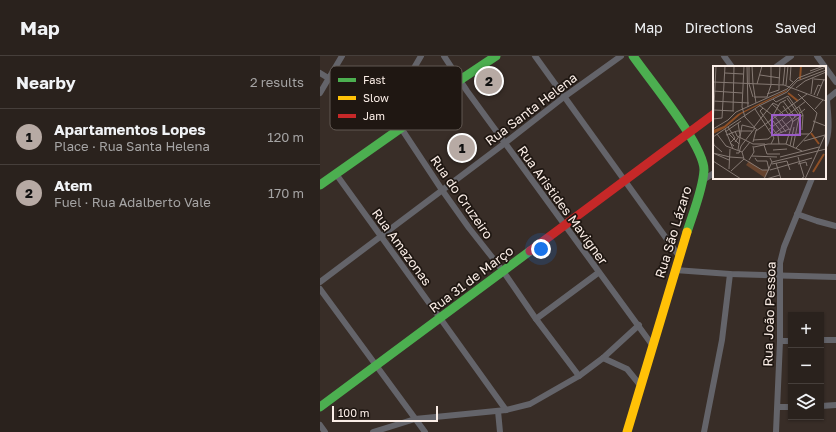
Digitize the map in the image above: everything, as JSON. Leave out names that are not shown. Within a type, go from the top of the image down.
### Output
[{"type":"street","points":[[336,66],[342,56]]},
{"type":"street","points":[[415,66],[421,56]]},
{"type":"street","name":"Rua Aristides Mavigner","points":[[444,56],[451,66]]},
{"type":"street","points":[[462,79],[496,56]]},
{"type":"street","points":[[535,56],[679,256]]},
{"type":"street","name":"Rua Santa Helena","points":[[320,282],[564,97],[621,56]]},
{"type":"street","name":"Rua São Lázaro","points":[[627,432],[703,180],[704,168],[702,157],[688,133],[632,56]]},
{"type":"street","points":[[724,56],[731,66]]},
{"type":"street","points":[[777,66],[791,56]]},
{"type":"street","points":[[817,56],[824,66]]},
{"type":"street","points":[[826,68],[836,82]]},
{"type":"street","name":"Rua do Cruzeiro","points":[[320,73],[328,78]]},
{"type":"street","points":[[320,93],[330,75]]},
{"type":"street","name":"Rua Aristides Mavigner","points":[[462,83],[598,273],[639,325],[653,346]]},
{"type":"street","points":[[826,143],[828,139],[829,124],[826,101],[836,92]]},
{"type":"street","name":"Rua 31 de Março","points":[[320,407],[713,115]]},
{"type":"street","points":[[320,185],[398,130]]},
{"type":"street","name":"Rua do Cruzeiro","points":[[402,130],[479,242],[503,271],[536,319],[580,376]]},
{"type":"street","name":"Rua Amazonas","points":[[336,174],[506,410]]},
{"type":"street","points":[[703,180],[713,174]]},
{"type":"street","name":"Rua João Pessoa","points":[[776,432],[780,341],[779,276],[784,247],[812,179]]},
{"type":"street","points":[[797,214],[836,226]]},
{"type":"street","points":[[675,270],[730,274],[836,277]]},
{"type":"street","points":[[536,319],[598,273]]},
{"type":"street","points":[[704,432],[722,340],[730,274]]},
{"type":"street","points":[[320,289],[425,432]]},
{"type":"street","points":[[373,432],[415,418],[498,411],[530,404],[580,376],[603,358],[639,325]]},
{"type":"street","points":[[824,340],[836,340]]},
{"type":"street","points":[[780,341],[788,341]]},
{"type":"street","points":[[603,358],[627,369],[640,385]]},
{"type":"street","points":[[824,406],[836,405]]},
{"type":"street","points":[[778,407],[788,407]]},
{"type":"street","points":[[498,411],[500,432]]},
{"type":"street","points":[[320,425],[325,432]]},
{"type":"traffic: fast","points":[[462,79],[496,56]]},
{"type":"traffic: fast","points":[[633,56],[686,129],[702,159],[704,170],[702,185],[687,232]]},
{"type":"traffic: fast","points":[[320,185],[398,130]]},
{"type":"traffic: fast","points":[[320,407],[530,251]]},
{"type":"traffic: slow","points":[[627,432],[687,232]]},
{"type":"traffic: jam","points":[[530,251],[713,115]]},
{"type":"place","name":"Atem","points":[[489,81]]},
{"type":"place","name":"Apartamentos Lopes","points":[[462,148]]}]
